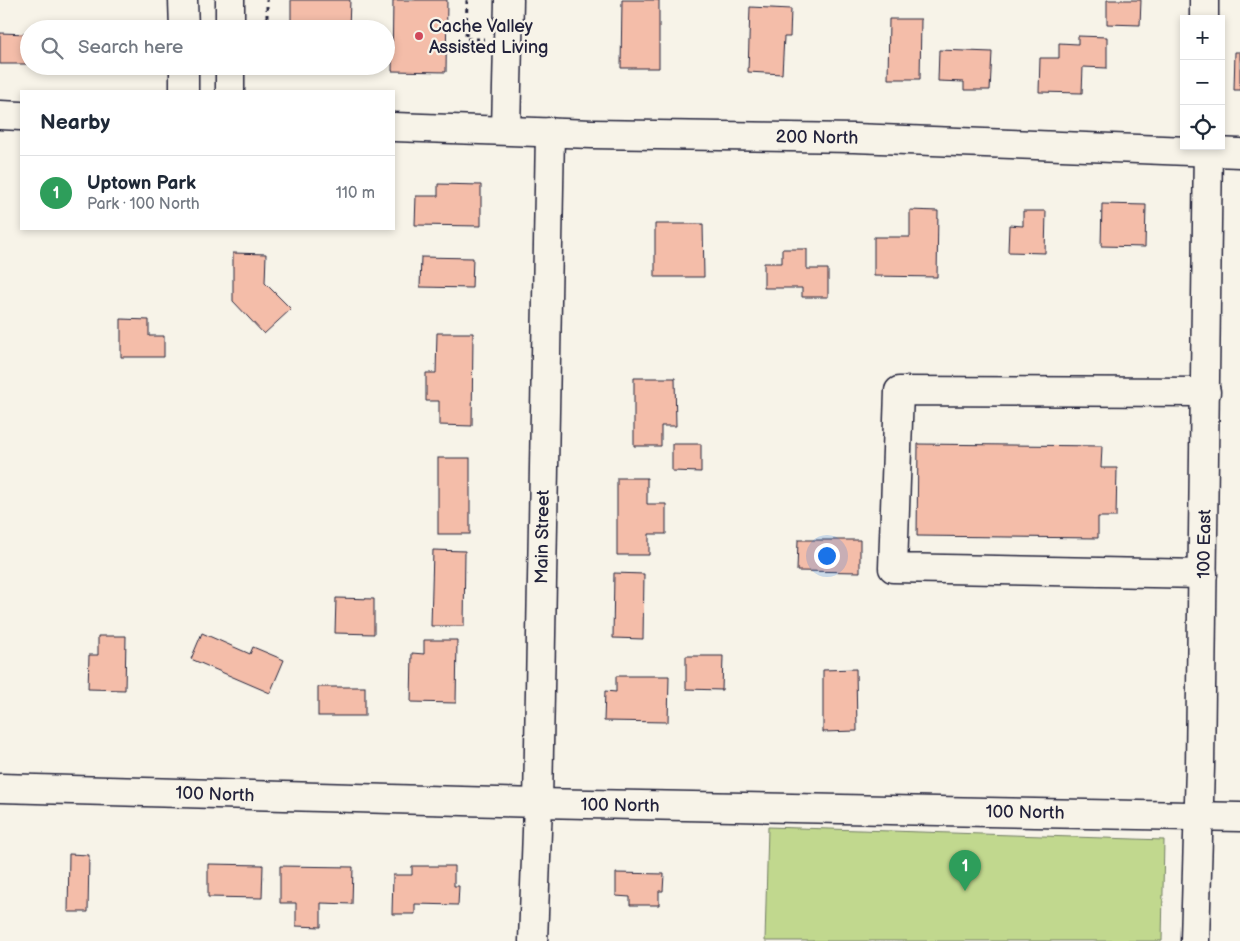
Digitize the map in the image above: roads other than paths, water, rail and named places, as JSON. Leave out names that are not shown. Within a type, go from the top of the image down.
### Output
[{"type":"street","points":[[183,0],[184,20]]},
{"type":"street","points":[[230,0],[230,20]]},
{"type":"street","points":[[506,130],[509,0]]},
{"type":"street","points":[[1204,0],[1204,15]]},
{"type":"street","points":[[184,75],[184,90]]},
{"type":"street","points":[[230,75],[230,90]]},
{"type":"street","points":[[0,115],[20,116]]},
{"type":"street","name":"200 North","points":[[395,127],[1180,148]]},
{"type":"street","name":"Main Street","points":[[533,941],[538,803],[550,132]]},
{"type":"street","name":"100 East","points":[[1196,941],[1200,816],[1209,150]]},
{"type":"street","name":"200 North","points":[[1217,150],[1240,153]]},
{"type":"street","points":[[1203,574],[893,568],[899,391],[1206,392]]},
{"type":"street","name":"100 North","points":[[0,788],[538,803],[1240,816]]},
{"type":"place","name":"Cache Valley Assisted Living","points":[[419,36]]},
{"type":"place","name":"Uptown Park","points":[[965,891]]}]
